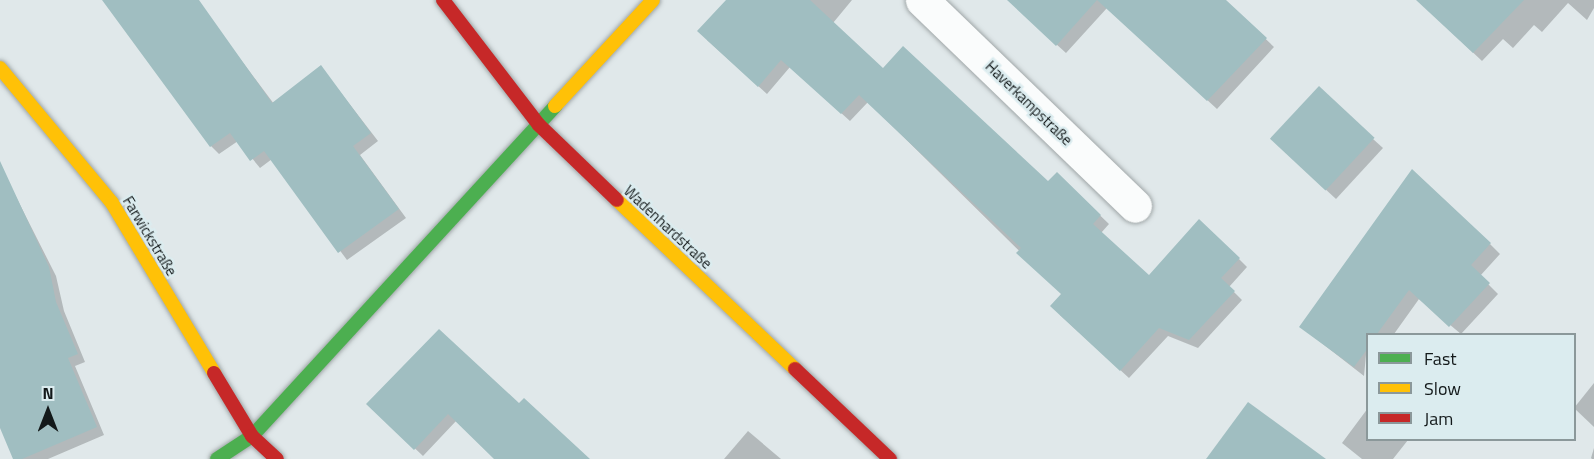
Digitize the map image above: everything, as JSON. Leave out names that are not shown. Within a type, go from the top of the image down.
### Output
[{"type":"street","name":"Wadenhardstraße","points":[[443,0],[539,125],[890,459]]},
{"type":"street","points":[[217,459],[252,436],[653,0]]},
{"type":"street","name":"Haverkampstraße","points":[[922,0],[1135,206]]},
{"type":"street","name":"Farwickstraße","points":[[0,68],[112,203],[252,436],[277,459]]},
{"type":"building","points":[[102,0],[199,0],[272,103],[321,65],[371,133],[353,146],[399,209],[338,253],[264,151],[250,161],[230,133],[210,147]]},
{"type":"building","points":[[726,0],[810,0],[883,68],[903,46],[1048,181],[1057,172],[1101,215],[1093,224],[1149,275],[1199,219],[1240,258],[1221,278],[1235,291],[1189,340],[1159,328],[1120,371],[1050,306],[1061,294],[1016,253],[1021,248],[859,95],[841,114],[781,60],[758,87],[697,31]]},
{"type":"building","points":[[1007,0],[1097,0],[1056,46]]},
{"type":"building","points":[[1097,0],[1226,0],[1267,38],[1207,101]]},
{"type":"building","points":[[1416,0],[1524,0],[1473,53]]},
{"type":"building","points":[[1319,86],[1375,138],[1325,190],[1270,139]]},
{"type":"building","points":[[0,161],[49,267],[56,302],[78,354],[68,358],[97,427],[22,459],[13,459],[0,428]]},
{"type":"building","points":[[1412,169],[1491,243],[1471,265],[1490,283],[1449,327],[1409,290],[1378,333],[1366,333],[1366,351],[1354,367],[1299,327]]},
{"type":"building","points":[[439,329],[519,403],[524,398],[590,459],[494,459],[448,414],[414,450],[366,404]]},
{"type":"building","points":[[1248,402],[1326,459],[1206,459]]},
{"type":"traffic: fast","points":[[217,459],[252,436],[555,106]]},
{"type":"traffic: slow","points":[[555,106],[653,0]]},
{"type":"traffic: slow","points":[[0,68],[112,203],[214,373]]},
{"type":"traffic: slow","points":[[617,200],[795,369]]},
{"type":"traffic: jam","points":[[443,0],[539,125],[617,200]]},
{"type":"traffic: jam","points":[[795,369],[890,459]]},
{"type":"traffic: jam","points":[[214,373],[252,436],[277,459]]}]
